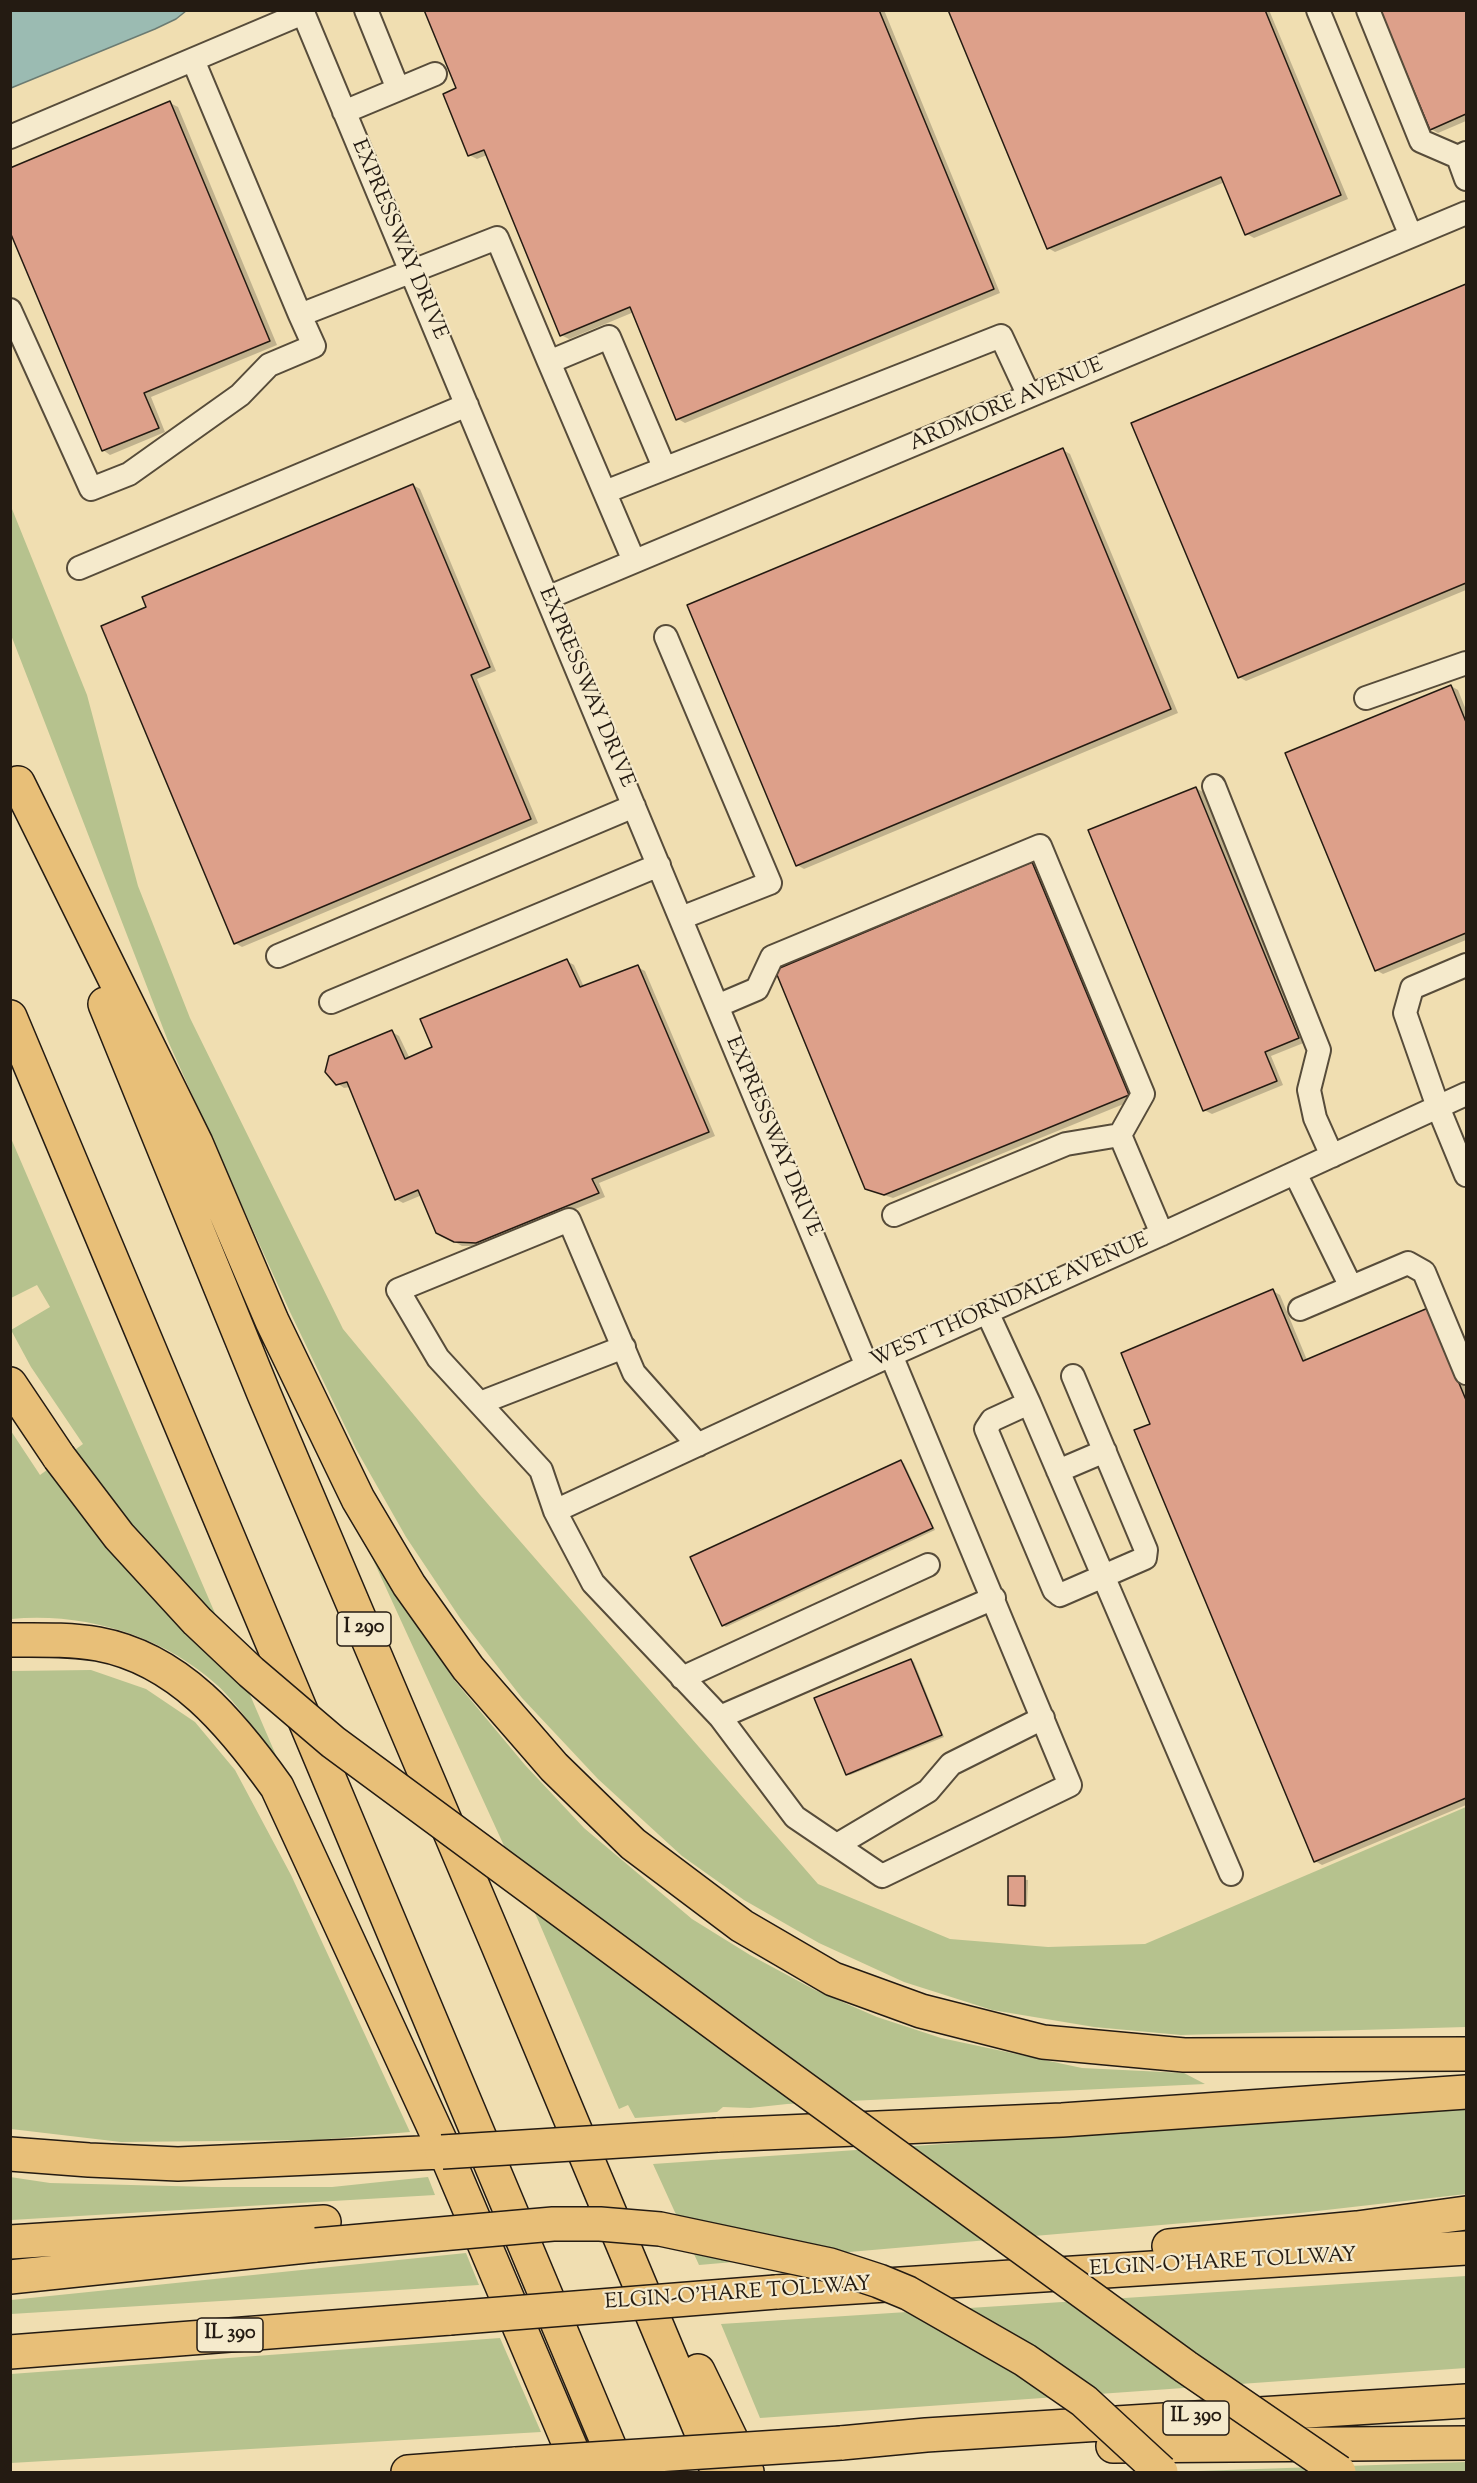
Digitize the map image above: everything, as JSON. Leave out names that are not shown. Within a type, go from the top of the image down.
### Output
[{"type":"highway","name":"I 290","points":[[14,773],[86,959],[264,1394],[718,2472]]},
{"type":"highway","points":[[14,773],[196,1143],[272,1321],[358,1498],[410,1585],[468,1668],[554,1767],[633,1844],[742,1926],[833,1979],[921,2011],[1043,2042],[1184,2055],[1467,2054]]},
{"type":"highway","points":[[10,1017],[620,2472]]},
{"type":"highway","points":[[10,1384],[59,1457],[119,1536],[197,1621],[251,1672],[333,1742],[1176,2361],[1339,2472]]},
{"type":"highway","points":[[10,1640],[49,1640],[99,1645],[144,1659],[183,1683],[215,1709],[244,1741],[277,1787],[444,2149],[581,2472]]},
{"type":"highway","points":[[530,2022],[601,2174],[747,2472]]},
{"type":"highway","points":[[10,2154],[178,2164],[360,2157],[717,2135],[1062,2120],[1467,2092]]},
{"type":"highway","points":[[981,2278],[1084,2254],[1357,2228],[1467,2213]]},
{"type":"highway","points":[[10,2242],[320,2234],[553,2224],[600,2224],[660,2229],[830,2265],[908,2293],[1025,2360],[1084,2402],[1161,2472]]},
{"type":"highway","points":[[10,2277],[320,2234]]},
{"type":"highway","name":"ELGIN-O'HARE TOLLWAY","points":[[10,2352],[776,2292],[1467,2248]]},
{"type":"highway","name":"IL 390","points":[[408,2472],[841,2443],[926,2434],[1467,2401]]},
{"type":"highway","points":[[926,2434],[1018,2448],[1467,2443]]},
{"type":"street","points":[[366,10],[398,89]]},
{"type":"street","points":[[1318,10],[1411,236]]},
{"type":"street","points":[[1368,10],[1421,141],[1462,155],[1467,179]]},
{"type":"street","points":[[10,137],[303,12]]},
{"type":"street","name":"EXPRESSWAY DRIVE","points":[[303,12],[867,1366]]},
{"type":"street","points":[[10,310],[91,489],[129,474],[240,395],[269,365],[314,346],[193,60]]},
{"type":"street","points":[[345,112],[435,74]]},
{"type":"street","name":"ARDMORE AVENUE","points":[[547,598],[1467,213]]},
{"type":"street","points":[[300,315],[497,238],[634,561]]},
{"type":"street","points":[[605,492],[1001,336],[1029,396]]},
{"type":"street","points":[[549,362],[609,337],[664,467]]},
{"type":"street","points":[[79,568],[467,405]]},
{"type":"street","points":[[666,637],[770,883],[681,918]]},
{"type":"street","points":[[1366,698],[1467,663]]},
{"type":"street","points":[[1214,786],[1318,1050],[1309,1090],[1316,1118],[1332,1156]]},
{"type":"street","points":[[278,956],[634,806]]},
{"type":"street","points":[[717,1006],[757,989],[772,957],[1040,846],[1143,1094],[1120,1135]]},
{"type":"street","points":[[331,1002],[659,865]]},
{"type":"street","points":[[1467,965],[1412,988],[1405,1013],[1438,1107],[1467,1175]]},
{"type":"street","name":"WEST THORNDALE AVENUE","points":[[555,1511],[891,1355],[1467,1094]]},
{"type":"street","points":[[894,1215],[1066,1144],[1120,1135]]},
{"type":"street","points":[[1120,1135],[1162,1234]]},
{"type":"street","points":[[1295,1173],[1351,1287]]},
{"type":"street","points":[[698,1445],[634,1373],[568,1220],[398,1290],[438,1358],[541,1470],[555,1511],[593,1583],[720,1718],[795,1817],[882,1876],[1070,1785],[891,1355]]},
{"type":"street","points":[[1300,1309],[1408,1263],[1424,1272],[1467,1373]]},
{"type":"street","points":[[987,1312],[1029,1403],[1231,1874]]},
{"type":"street","points":[[480,1402],[624,1347]]},
{"type":"street","points":[[1029,1403],[992,1420],[986,1429],[1054,1590],[1060,1595],[1145,1558],[1146,1550],[1073,1376]]},
{"type":"street","points":[[1058,1471],[1105,1451]]},
{"type":"street","points":[[682,1678],[928,1565]]},
{"type":"street","points":[[720,1718],[994,1598]]},
{"type":"street","points":[[837,1845],[928,1791],[951,1764],[1043,1718]]},
{"type":"green space","points":[[10,504],[87,695],[138,886],[190,1018],[343,1329],[480,1495],[818,1884],[950,1939],[1048,1947],[1145,1944],[1466,1807],[1466,2027],[1181,2035],[1094,2027],[992,2010],[904,1982],[819,1943],[744,1900],[682,1856],[598,1779],[522,1698],[460,1618],[406,1537],[356,1449],[290,1312],[168,1041],[11,635]]},
{"type":"green space","points":[[10,1136],[278,1760],[225,1692],[172,1653],[147,1640],[94,1624],[66,1619],[11,1619],[11,1431],[40,1475],[83,1444],[31,1367],[11,1330],[50,1307],[37,1285],[11,1298]]},
{"type":"green space","points":[[370,1553],[455,1681],[525,1765],[584,1828],[692,1919],[750,1955],[815,1990],[877,2017],[941,2038],[1082,2068],[1184,2073],[1205,2084],[787,2104],[750,2108],[723,2107],[717,2112],[635,2118],[628,2105],[619,2109],[538,1920]]},
{"type":"green space","points":[[91,1670],[146,1689],[195,1722],[235,1770],[291,1875],[410,2132],[317,2140],[121,2142],[11,2129],[11,1671]]},
{"type":"green space","points":[[1466,2108],[1466,2194],[1300,2213],[699,2265],[653,2164]]},
{"type":"green space","points":[[10,2177],[50,2183],[332,2187],[428,2177],[435,2195],[11,2220]]},
{"type":"green space","points":[[466,2253],[479,2285],[11,2314],[11,2300]]},
{"type":"green space","points":[[1466,2276],[1466,2368],[760,2418],[721,2324]]},
{"type":"green space","points":[[500,2338],[541,2432],[11,2463],[11,2374]]},
{"type":"green space","points":[[1466,2462],[1466,2472],[1197,2471]]},
{"type":"water","points":[[11,10],[186,11],[176,19],[155,29],[11,88]]},
{"type":"building","points":[[424,10],[879,10],[994,289],[676,420],[630,307],[560,336],[484,150],[468,156],[443,94],[456,88]]},
{"type":"building","points":[[948,10],[1265,10],[1341,195],[1245,235],[1221,177],[1047,249]]},
{"type":"building","points":[[1380,10],[1466,10],[1466,114],[1430,130]]},
{"type":"building","points":[[170,101],[270,341],[144,393],[159,428],[102,451],[10,232],[10,168]]},
{"type":"building","points":[[1466,284],[1466,583],[1238,678],[1131,423]]},
{"type":"building","points":[[1063,448],[1171,709],[796,866],[687,605]]},
{"type":"building","points":[[413,484],[490,667],[471,675],[531,819],[234,944],[101,626],[146,607],[142,597]]},
{"type":"building","points":[[1451,685],[1466,722],[1466,933],[1375,971],[1285,753]]},
{"type":"building","points":[[1196,787],[1299,1038],[1265,1052],[1277,1081],[1203,1111],[1088,830]]},
{"type":"building","points":[[1032,862],[1129,1095],[884,1195],[865,1189],[775,970]]},
{"type":"building","points":[[567,959],[580,987],[638,965],[709,1132],[592,1179],[599,1193],[476,1243],[454,1242],[436,1233],[418,1190],[395,1200],[347,1082],[336,1085],[325,1072],[329,1056],[392,1030],[405,1059],[432,1047],[420,1019]]},
{"type":"building","points":[[1273,1289],[1303,1361],[1428,1308],[1466,1400],[1466,1798],[1314,1862],[1134,1430],[1150,1424],[1121,1353]]},
{"type":"building","points":[[901,1460],[933,1528],[722,1626],[690,1557]]},
{"type":"building","points":[[911,1659],[942,1735],[846,1775],[814,1698]]},
{"type":"building","points":[[1008,1876],[1025,1876],[1025,1906],[1008,1905]]}]
